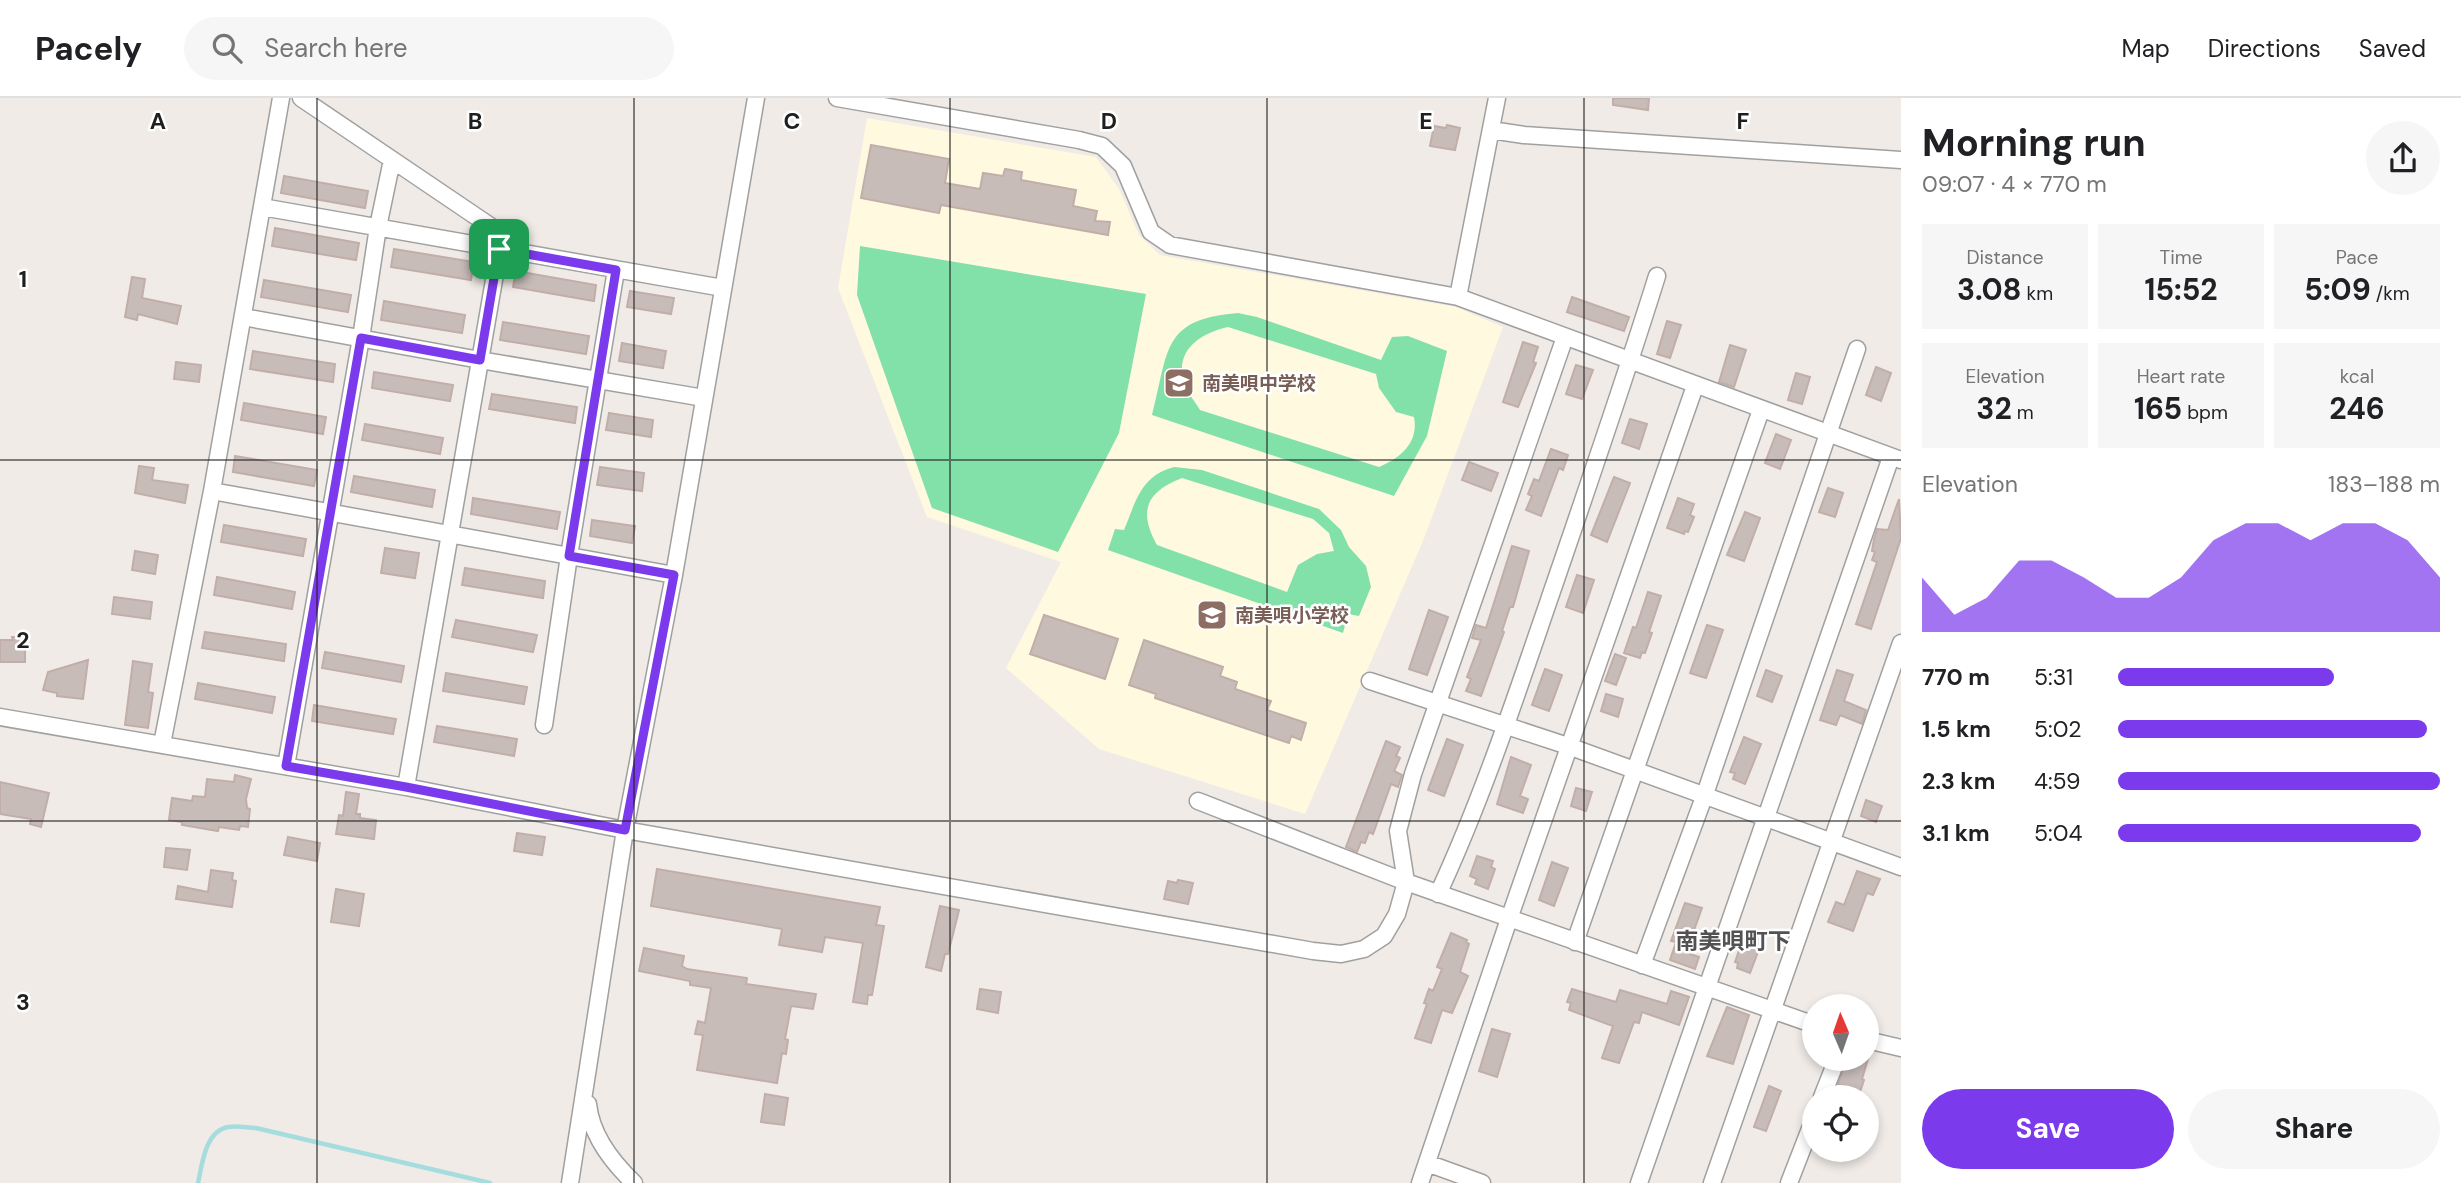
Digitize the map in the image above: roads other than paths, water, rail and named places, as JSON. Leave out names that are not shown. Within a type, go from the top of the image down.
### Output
[{"type":"street","points":[[162,744],[212,491],[281,98]]},
{"type":"street","points":[[301,98],[502,234],[406,787]]},
{"type":"street","points":[[571,1180],[625,830],[674,575],[756,98]]},
{"type":"street","points":[[837,98],[1102,146],[1123,166],[1151,232],[1170,245],[1458,297],[1896,459],[1765,819],[1639,1183]]},
{"type":"street","points":[[1458,297],[1497,98]]},
{"type":"street","points":[[1491,130],[1524,135],[1901,160]]},
{"type":"street","points":[[286,766],[378,227],[392,160]]},
{"type":"street","points":[[262,207],[723,288]]},
{"type":"street","points":[[544,725],[616,270]]},
{"type":"street","points":[[1438,894],[1460,846],[1505,726],[1631,362],[1657,276]]},
{"type":"street","points":[[243,317],[704,398]]},
{"type":"street","points":[[0,716],[1250,941],[1341,954],[1364,949],[1384,936],[1397,914],[1406,882],[1398,831],[1413,774],[1565,337]]},
{"type":"street","points":[[1642,965],[1704,797],[1857,349]]},
{"type":"street","points":[[1420,1183],[1695,386]]},
{"type":"street","points":[[1575,942],[1761,410]]},
{"type":"street","points":[[212,491],[674,575]]},
{"type":"street","points":[[1712,1183],[1901,643]]},
{"type":"street","points":[[1370,681],[1571,747],[1901,867]]},
{"type":"street","points":[[1198,801],[1438,894],[1802,1021]]},
{"type":"street","points":[[1880,1043],[1901,1048]]},
{"type":"street","points":[[586,1091],[589,1118],[596,1136],[634,1183]]},
{"type":"street","points":[[1789,1183],[1802,1150]]},
{"type":"street","points":[[1427,1163],[1482,1183]]},
{"type":"waterway","points":[[198,1183],[209,1142],[220,1130],[235,1126],[256,1128],[490,1183]]},
{"type":"place","name":"南美唄中学校","points":[[1179,383]]},
{"type":"place","name":"南美唄小学校","points":[[1212,615]]},
{"type":"district","name":"南美唄町下","points":[[1733,941]]}]
